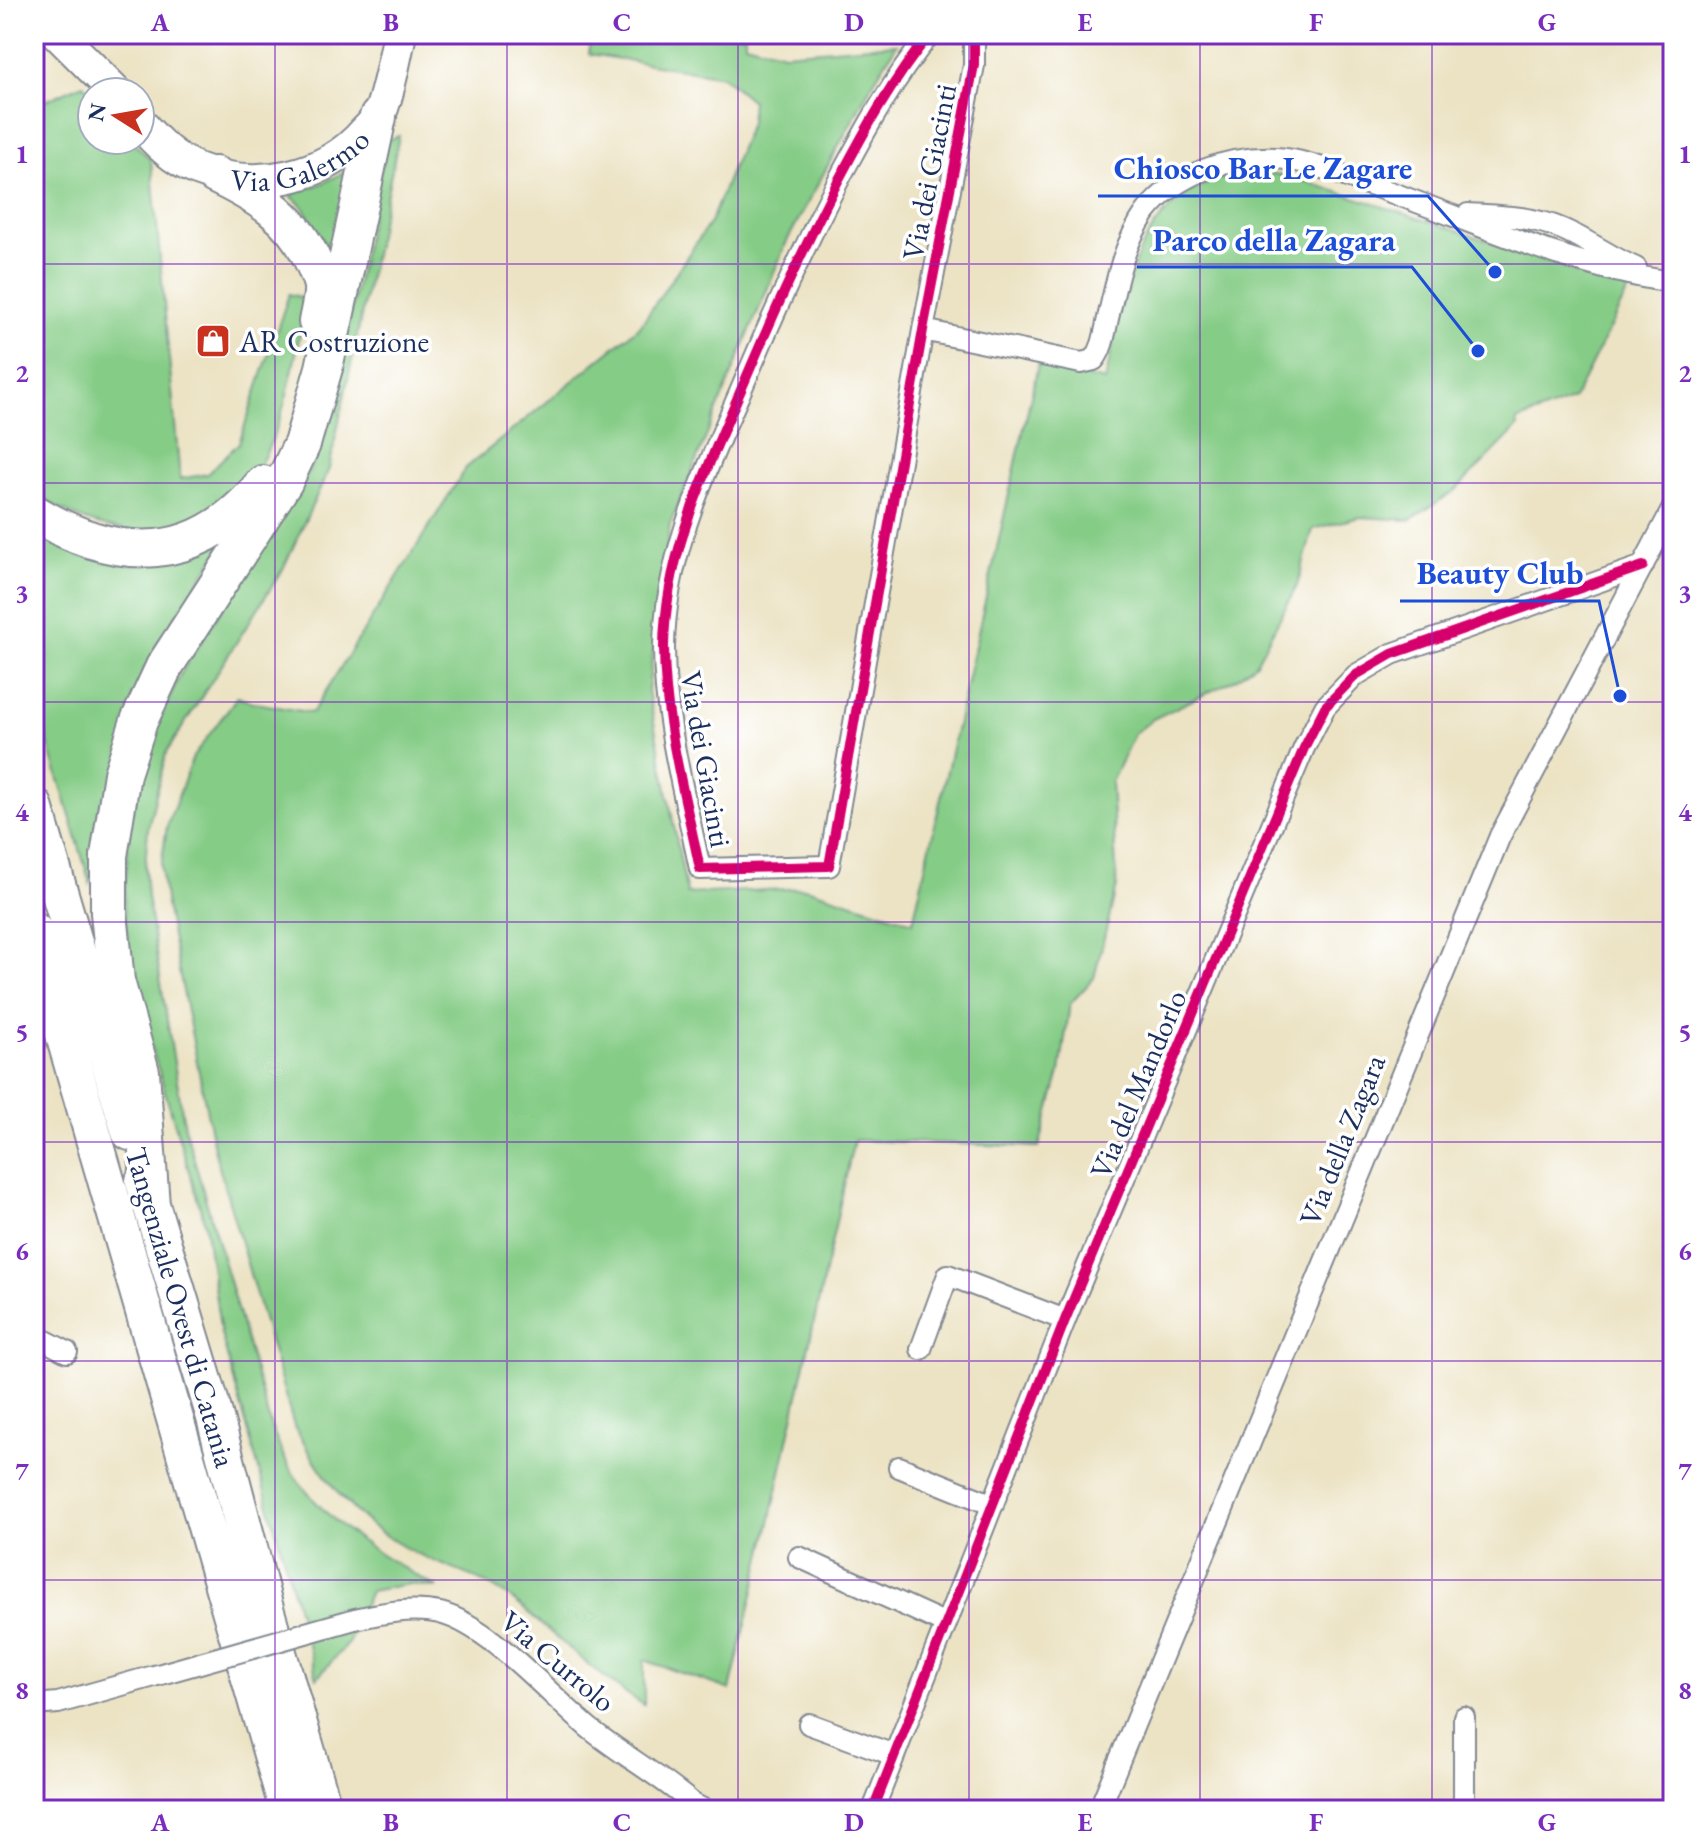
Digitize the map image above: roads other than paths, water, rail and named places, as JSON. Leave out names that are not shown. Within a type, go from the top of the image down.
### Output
[{"type":"highway","points":[[151,1205],[141,1072],[116,981],[109,913],[109,856],[119,789],[139,721],[164,667],[276,495],[302,444],[324,368],[378,117]]},
{"type":"highway","points":[[34,513],[79,536],[107,544],[134,548],[176,545],[214,531],[234,516],[263,485],[276,462],[289,430],[308,362],[322,298],[322,284],[305,245],[281,214],[245,189],[215,175]]},
{"type":"highway","name":"Tangenziale Ovest di Catania","points":[[34,806],[214,1414],[264,1605],[324,1810]]},
{"type":"highway","name":"Tangenziale Ovest di Catania","points":[[34,931],[288,1810]]},
{"type":"highway","points":[[34,1018],[47,1052],[172,1473],[236,1625]]},
{"type":"main road","points":[[58,34],[100,76]]},
{"type":"main road","name":"Via Galermo","points":[[156,143],[194,168],[215,175],[268,179],[307,172],[345,152],[378,117],[400,34]]},
{"type":"street","name":"Via dei Giacinti","points":[[930,34],[911,57],[859,141],[790,275],[694,499],[679,544],[664,645],[666,691],[674,746],[700,869],[829,866],[923,330],[974,65],[974,34]]},
{"type":"street","points":[[923,330],[1081,363],[1094,360],[1102,345],[1120,263],[1148,210],[1171,188],[1191,175],[1238,160],[1277,158],[1307,164],[1620,274],[1669,282]]},
{"type":"street","points":[[1449,213],[1522,218],[1562,229],[1620,261],[1669,282]]},
{"type":"street","points":[[1517,240],[1513,233],[1514,223],[1522,218]]},
{"type":"street","name":"Via della Zagara","points":[[1099,1810],[1500,836],[1673,508]]},
{"type":"street","name":"Via del Mandorlo","points":[[873,1810],[1065,1320],[1298,763],[1325,707],[1356,675],[1392,654],[1643,566]]},
{"type":"street","points":[[921,1349],[948,1275],[1065,1320]]},
{"type":"street","points":[[34,1335],[67,1352]]},
{"type":"street","points":[[899,1467],[993,1505]]},
{"type":"street","points":[[799,1557],[946,1624]]},
{"type":"street","name":"Via Currolo","points":[[34,1705],[58,1703],[379,1613],[440,1613],[467,1624],[498,1647],[589,1728],[705,1810]]},
{"type":"street","points":[[1464,1717],[1464,1810]]},
{"type":"street","points":[[809,1724],[894,1755]]},
{"type":"place","name":"Chiosco Bar Le Zagare","points":[[1495,272]]},
{"type":"place","name":"AR Costruzione","points":[[213,341]]},
{"type":"place","name":"Parco della Zagara","points":[[1478,351]]},
{"type":"place","name":"Beauty Club","points":[[1620,696]]}]
